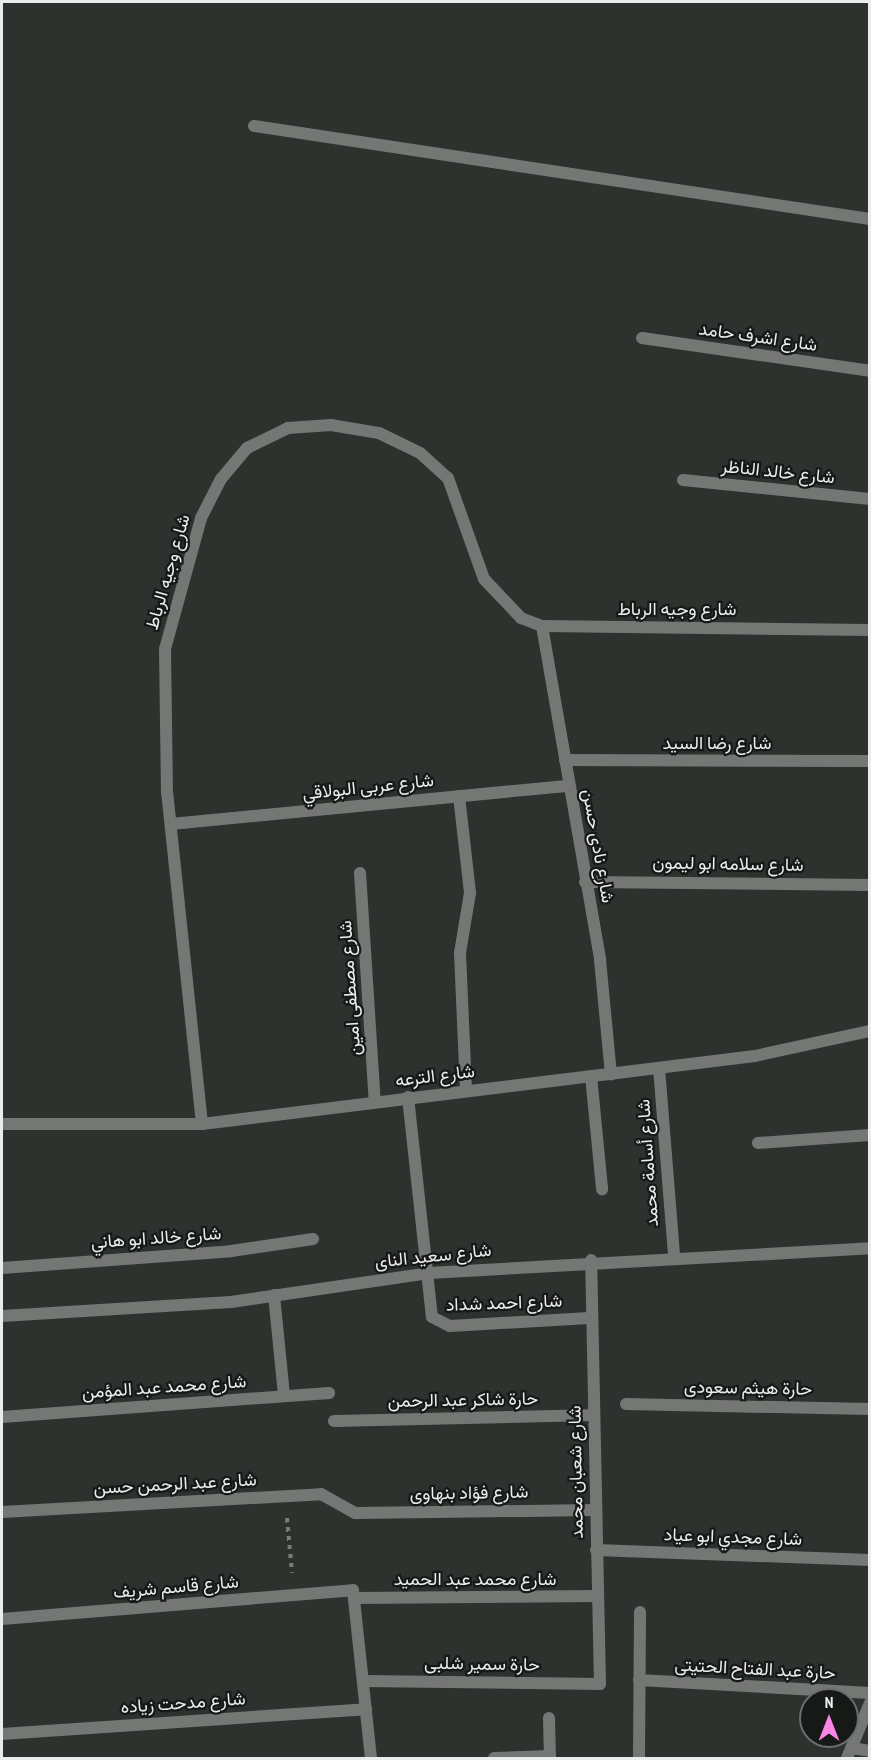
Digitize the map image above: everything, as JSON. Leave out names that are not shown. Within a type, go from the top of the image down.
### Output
[{"type":"street","points":[[254,126],[870,219]]},
{"type":"street","name":"شارع اشرف حامد","points":[[642,338],[870,371]]},
{"type":"street","name":"شارع وجيه الرباط","points":[[202,1124],[171,824],[165,649],[201,518],[220,479],[247,448],[288,429],[331,425],[379,433],[420,453],[447,478],[484,579],[521,618],[542,626],[870,630]]},
{"type":"street","name":"شارع خالد الناظر","points":[[683,480],[870,499]]},
{"type":"street","name":"شارع نادى حسن","points":[[542,626],[606,1002],[611,1074]]},
{"type":"street","name":"شارع رضا السيد","points":[[565,760],[870,761]]},
{"type":"street","name":"شارع عربى البولاقي","points":[[171,824],[569,786]]},
{"type":"street","points":[[459,796],[470,893],[460,953],[466,1089]]},
{"type":"street","name":"شارع مصطفى امين","points":[[360,873],[375,1101]]},
{"type":"street","name":"شارع سلامه ابو ليمون","points":[[585,882],[870,885]]},
{"type":"street","name":"شارع الترعه","points":[[2,1124],[202,1124],[466,1089],[755,1056],[870,1031]]},
{"type":"street","name":"شارع أسامة محمد","points":[[659,1068],[674,1255]]},
{"type":"street","points":[[591,1076],[602,1189]]},
{"type":"street","points":[[408,1097],[429,1273]]},
{"type":"street","points":[[758,1143],[870,1135]]},
{"type":"street","name":"شارع خالد ابو هاني","points":[[2,1268],[231,1251],[313,1239]]},
{"type":"street","name":"شارع سعيد الناى","points":[[2,1316],[274,1295],[429,1273],[591,1260],[870,1248]]},
{"type":"street","name":"شارع شعبان محمد","points":[[591,1260],[589,1318],[600,1684]]},
{"type":"street","name":"شارع احمد شداد","points":[[429,1273],[432,1317],[438,1324],[589,1318]]},
{"type":"street","points":[[274,1295],[284,1396]]},
{"type":"street","name":"شارع محمد عبد المؤمن","points":[[2,1417],[329,1393]]},
{"type":"street","name":"حارة هيثم سعودى","points":[[626,1404],[870,1408]]},
{"type":"street","name":"حارة شاكر عبد الرحمن","points":[[334,1421],[593,1415]]},
{"type":"street","name":"شارع عبد الرحمن حسن","points":[[2,1512],[321,1494],[344,1510]]},
{"type":"street","name":"شارع فؤاد بنهاوى","points":[[344,1510],[595,1510]]},
{"type":"street","name":"شارع مجدي ابو عياد","points":[[596,1550],[870,1560]]},
{"type":"street","points":[[353,1594],[371,1758]]},
{"type":"street","name":"شارع قاسم شريف","points":[[2,1619],[294,1595],[353,1594]]},
{"type":"street","name":"شارع محمد عبد الحميد","points":[[353,1594],[597,1596]]},
{"type":"street","points":[[639,1758],[640,1612]]},
{"type":"street","name":"حارة عبد الفتاح الحتيتى","points":[[639,1680],[870,1693]]},
{"type":"street","name":"حارة سمير شلبى","points":[[363,1681],[600,1684]]},
{"type":"street","points":[[870,1703],[849,1753],[870,1751]]},
{"type":"street","name":"شارع مدحت زياده","points":[[2,1734],[366,1709]]},
{"type":"street","points":[[494,1758],[550,1757],[549,1718]]},
{"type":"path","points":[[285,1496],[294,1595]]}]
